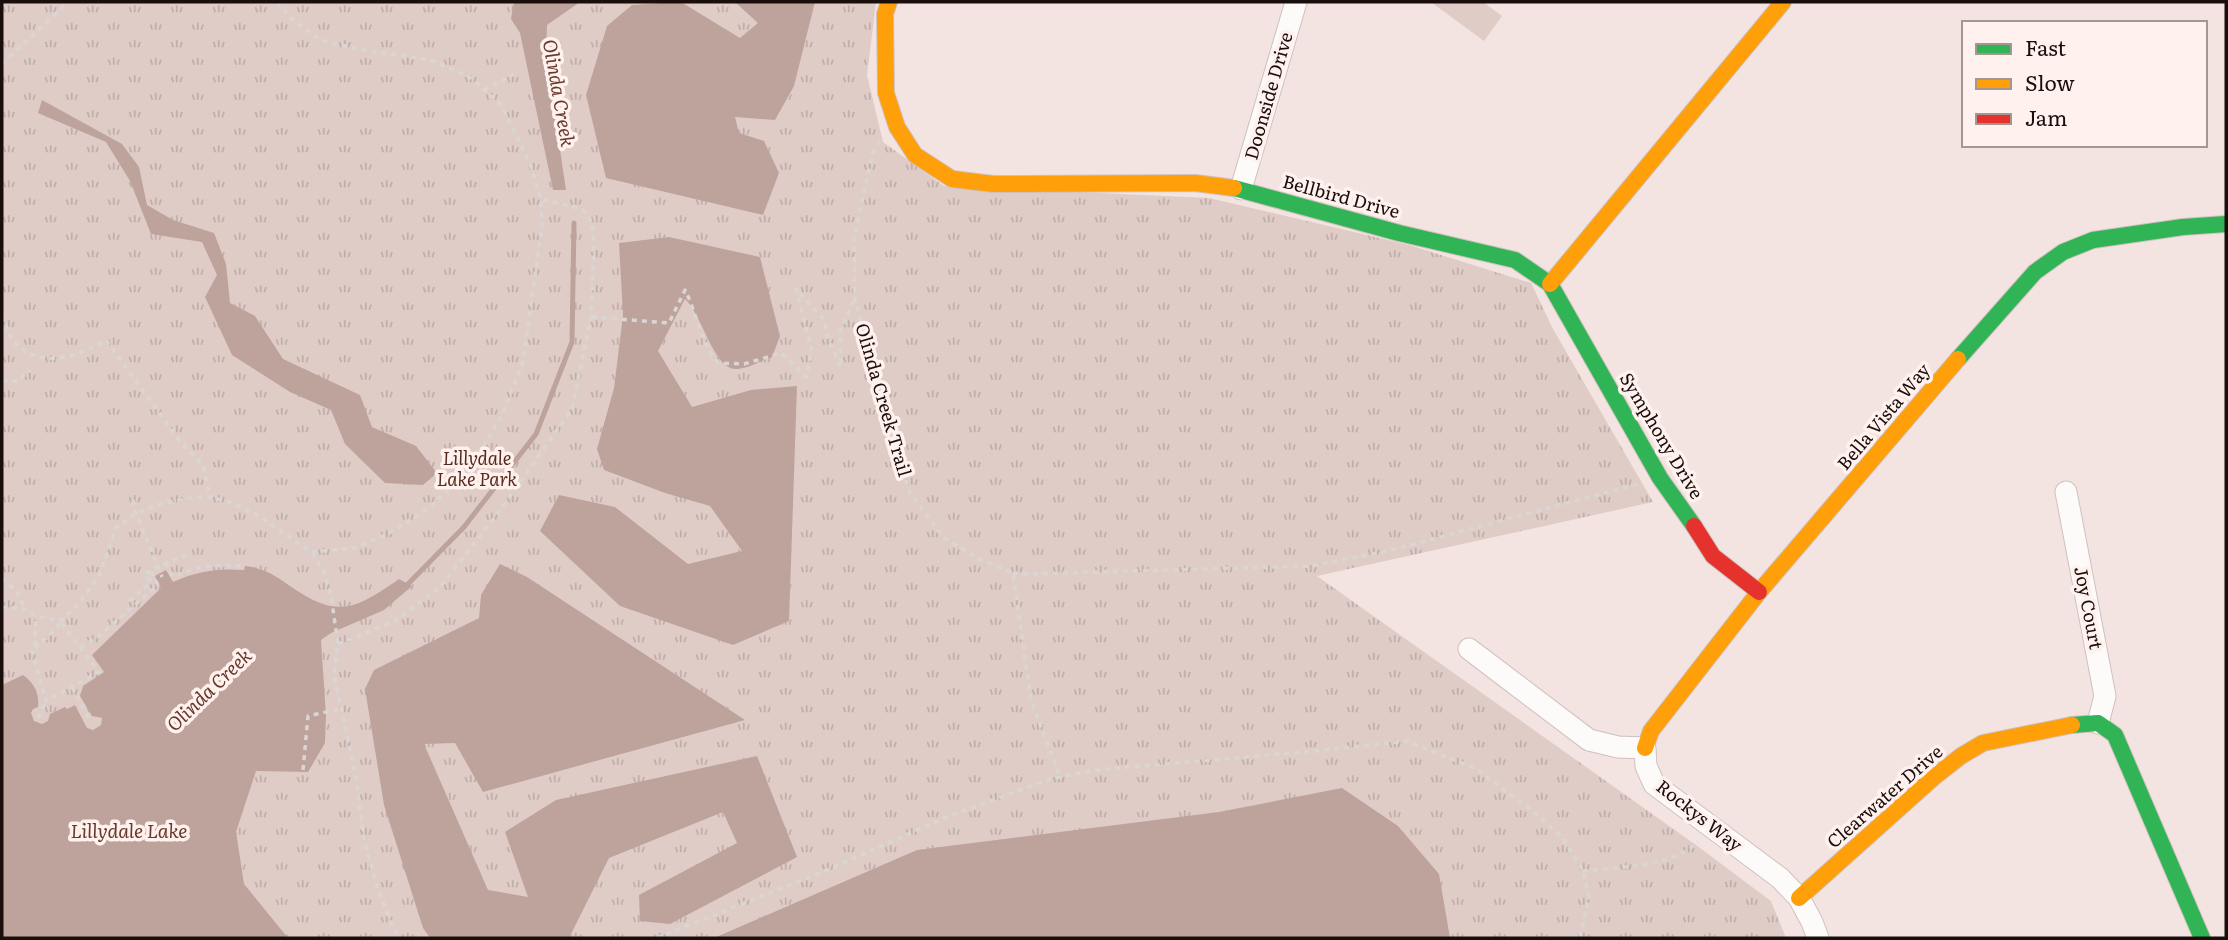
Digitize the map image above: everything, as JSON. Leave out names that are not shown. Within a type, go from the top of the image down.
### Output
[{"type":"street","name":"Bellbird Drive","points":[[889,2],[885,14],[886,93],[897,127],[915,155],[953,179],[993,184],[1195,183],[1241,189],[1399,233],[1515,260],[1550,284]]},
{"type":"street","name":"Doonside Drive","points":[[1241,189],[1296,2]]},
{"type":"street","points":[[1550,284],[1783,2]]},
{"type":"street","name":"Bella Vista Way","points":[[1645,748],[1651,731],[1759,593],[2035,272],[2063,251],[2093,240],[2183,227],[2226,224]]},
{"type":"street","name":"Symphony Drive","points":[[1550,284],[1660,478],[1713,556],[1759,593]]},
{"type":"street","name":"Joy Court","points":[[2066,492],[2105,696],[2098,723]]},
{"type":"street","points":[[1469,649],[1590,740],[1618,747],[1645,748]]},
{"type":"street","points":[[2098,723],[2115,735],[2202,938]]},
{"type":"street","name":"Clearwater Drive","points":[[1799,898],[1933,778],[1983,743],[2073,725],[2098,723]]},
{"type":"street","name":"Rockys Way","points":[[1645,748],[1646,766],[1654,784],[1780,878],[1799,898],[1818,938]]},
{"type":"path","points":[[2,64],[68,2]]},
{"type":"path","points":[[277,2],[293,20],[321,40],[431,60],[471,78],[501,105],[532,170],[541,199],[542,225],[523,362],[503,413],[471,468],[429,508],[387,534],[354,548],[311,552]]},
{"type":"path","points":[[484,90],[514,75]]},
{"type":"path","name":"Olinda Creek Trail","points":[[883,136],[873,152],[854,239],[855,299],[909,491],[943,537],[979,559],[1013,573]]},
{"type":"path","points":[[338,644],[395,621],[439,588],[496,516],[572,409],[591,317],[594,246],[592,222],[582,209],[541,199]]},
{"type":"path","points":[[591,317],[669,323],[685,290],[694,308],[708,352],[719,363],[744,364],[781,353],[806,377],[812,351],[796,289],[824,320],[829,341],[841,368],[840,331],[855,299]]},
{"type":"path","points":[[2,315],[15,344],[30,354],[50,358],[71,357],[90,351],[106,340],[182,444],[202,465],[210,497]]},
{"type":"path","points":[[2,381],[17,380],[30,370]]},
{"type":"path","points":[[1060,777],[1031,700],[1013,573],[1310,566],[1388,551],[1660,478]]},
{"type":"path","points":[[46,701],[32,651],[77,606],[99,576],[116,528],[136,513],[157,505],[195,497],[210,497],[246,508],[311,552],[324,572],[338,637],[334,675],[356,778],[364,839],[376,884],[400,938]]},
{"type":"path","points":[[133,500],[162,577]]},
{"type":"path","points":[[129,601],[151,582],[145,574],[191,553]]},
{"type":"path","points":[[166,563],[173,577],[206,566],[243,566]]},
{"type":"path","points":[[80,647],[97,637],[158,585],[150,571]]},
{"type":"path","points":[[2,578],[17,592],[25,609],[35,616],[61,621],[99,672],[46,701],[38,718]]},
{"type":"path","points":[[139,592],[144,597]]},
{"type":"path","points":[[2,607],[25,609]]},
{"type":"path","points":[[35,616],[35,648]]},
{"type":"path","points":[[72,687],[90,720]]},
{"type":"path","points":[[303,770],[308,716],[340,709]]},
{"type":"path","points":[[657,938],[827,870],[949,816],[1060,777],[1096,771],[1407,741],[1476,769],[1563,838],[1583,871],[1590,897],[1580,938]]},
{"type":"path","points":[[1583,871],[1639,866],[1672,857],[1696,845],[1711,827]]},
{"type":"green space","name":"Lillydale Lake Park","points":[[2,2],[876,2],[867,75],[883,142],[944,186],[1209,198],[1409,245],[1531,283],[1553,329],[1653,502],[1317,576],[1771,901],[1786,938],[2,938]]},
{"type":"green space","points":[[1431,2],[1483,2],[1502,16],[1484,41]]},
{"type":"water","points":[[514,2],[580,2],[547,25],[546,55],[566,190],[553,190],[520,33],[511,19]]},
{"type":"water","points":[[681,2],[740,38],[758,23],[735,2],[815,2],[794,86],[775,120],[735,117],[739,133],[764,141],[779,173],[763,215],[606,178],[586,95],[607,26],[632,5]]},
{"type":"water","points":[[42,100],[122,144],[139,167],[147,205],[173,220],[214,233],[226,264],[230,303],[255,316],[283,359],[360,395],[372,427],[416,446],[437,473],[423,485],[385,483],[345,444],[331,410],[290,392],[232,355],[205,297],[217,275],[202,242],[151,234],[130,181],[106,142],[38,113]]},
{"type":"water","points":[[669,237],[760,257],[780,336],[772,357],[744,368],[727,366],[720,360],[685,299],[658,351],[692,407],[751,390],[797,386],[789,621],[733,645],[620,606],[540,531],[559,495],[615,507],[688,564],[742,551],[710,506],[665,493],[604,470],[597,449],[614,388],[623,315],[619,243]]},
{"type":"water","points":[[500,564],[527,577],[745,720],[483,792],[455,743],[424,744],[488,890],[528,897],[505,832],[556,800],[757,756],[797,857],[670,924],[640,921],[639,895],[737,843],[723,812],[609,858],[569,938],[430,938],[423,928],[384,805],[365,689],[374,670],[479,618],[481,595]]},
{"type":"water","name":"Lillydale Lake","points":[[245,566],[269,573],[306,596],[333,606],[357,604],[399,579],[412,586],[384,610],[321,640],[325,743],[308,772],[256,771],[236,832],[244,884],[288,938],[2,938],[2,685],[23,675],[33,685],[38,697],[38,707],[31,713],[34,721],[42,724],[48,721],[50,714],[75,705],[87,728],[93,730],[101,725],[102,718],[92,716],[80,696],[83,686],[104,672],[92,655],[161,588],[155,576],[166,570],[173,582],[208,571],[244,570]]},
{"type":"water","points":[[1342,788],[1398,826],[1439,874],[1450,938],[714,938],[917,850],[1219,812]]},
{"type":"waterway","name":"Olinda Creek","points":[[405,587],[464,527],[536,434],[572,342],[574,223]]},
{"type":"traffic: fast","points":[[1234,188],[1399,233],[1515,260],[1550,284],[1660,478],[1694,526]]},
{"type":"traffic: fast","points":[[1958,359],[2035,272],[2063,252],[2093,240],[2183,227],[2226,224]]},
{"type":"traffic: fast","points":[[2072,725],[2098,723],[2115,735],[2202,938]]},
{"type":"traffic: slow","points":[[889,2],[885,14],[886,93],[897,127],[915,155],[952,179],[993,184],[1195,183],[1234,188]]},
{"type":"traffic: slow","points":[[1550,284],[1783,2]]},
{"type":"traffic: slow","points":[[1645,748],[1651,731],[1759,592],[1958,359]]},
{"type":"traffic: slow","points":[[1799,898],[1961,756],[1983,743],[2072,725]]},
{"type":"traffic: jam","points":[[1694,526],[1713,556],[1759,592]]}]
